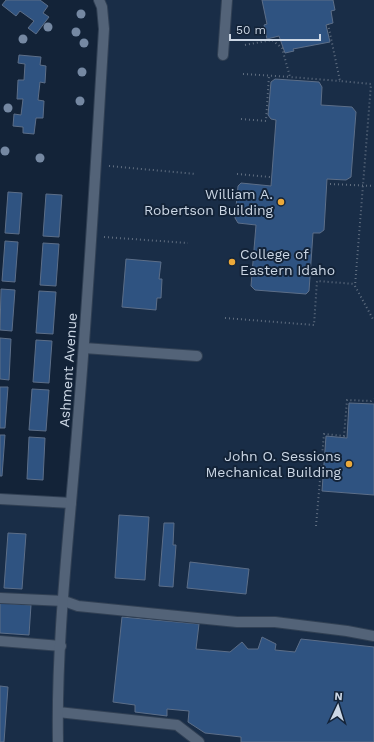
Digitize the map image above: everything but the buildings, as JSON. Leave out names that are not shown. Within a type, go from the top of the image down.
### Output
[{"type":"street","name":"Ashment Avenue","points":[[58,742],[61,646],[84,348],[104,29],[100,0]]},
{"type":"street","points":[[223,55],[227,0]]},
{"type":"street","points":[[84,348],[198,356]]},
{"type":"street","points":[[0,499],[71,503]]},
{"type":"street","points":[[0,598],[64,601],[78,606],[237,622],[275,622],[374,636]]},
{"type":"street","points":[[0,641],[61,646]]},
{"type":"street","points":[[58,712],[177,725],[199,742]]},
{"type":"path","points":[[328,24],[340,81]]},
{"type":"path","points":[[245,46],[272,40],[282,48],[290,78]]},
{"type":"path","points":[[243,74],[372,84],[355,284],[374,321]]},
{"type":"path","points":[[241,119],[266,121],[269,76]]},
{"type":"path","points":[[109,166],[196,174]]},
{"type":"path","points":[[237,174],[270,177]]},
{"type":"path","points":[[330,184],[374,186]]},
{"type":"path","points":[[104,237],[188,243]]},
{"type":"path","points":[[225,318],[314,325],[317,281],[355,284]]},
{"type":"path","points":[[316,526],[324,434],[344,436],[347,400],[371,401],[374,399]]},
{"type":"shaded area","name":"College of Eastern Idaho","points":[[99,0],[374,0],[374,742],[0,742],[0,499],[71,503],[104,29]]},
{"type":"place","name":"William A. Robertson Building","points":[[281,202]]},
{"type":"place","name":"College of Eastern Idaho","points":[[232,262]]},
{"type":"place","name":"John O. Sessions Mechanical Building","points":[[349,464]]}]
